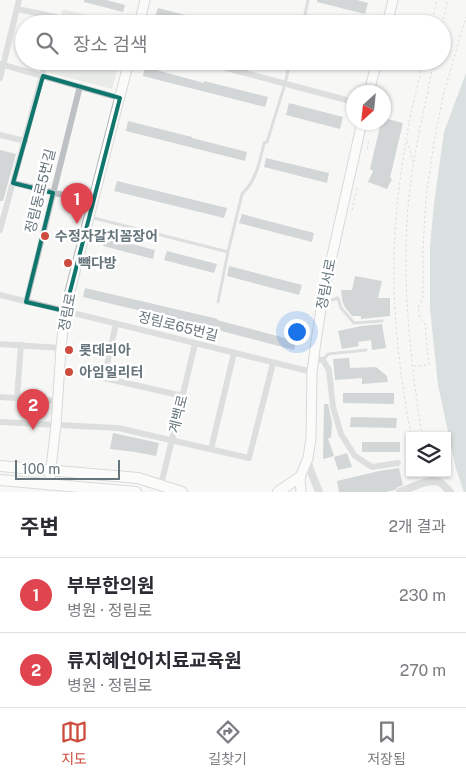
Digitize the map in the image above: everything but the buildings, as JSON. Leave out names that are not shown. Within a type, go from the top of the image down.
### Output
[{"type":"main road","points":[[141,15],[145,0]]},
{"type":"main road","points":[[388,15],[392,0]]},
{"type":"main road","name":"정림로","points":[[49,485],[65,311],[127,70]]},
{"type":"main road","points":[[371,85],[375,70]]},
{"type":"main road","name":"정림서로","points":[[300,477],[308,458],[311,438],[312,372],[318,360],[323,296],[360,130]]},
{"type":"main road","points":[[0,466],[138,478],[182,492]]},
{"type":"main road","points":[[278,492],[300,477]]},
{"type":"main road","points":[[300,477],[301,492]]},
{"type":"main road","points":[[0,480],[136,492]]},
{"type":"street","points":[[15,15],[19,0]]},
{"type":"street","points":[[17,9],[38,15]]},
{"type":"street","points":[[0,78],[15,16]]},
{"type":"street","points":[[2,65],[15,68]]},
{"type":"street","points":[[21,70],[120,98]]},
{"type":"street","points":[[0,230],[2,217],[44,70]]},
{"type":"street","points":[[234,70],[346,100]]},
{"type":"street","name":"정림동로5번길","points":[[26,302],[80,86]]},
{"type":"street","points":[[0,135],[25,141]]},
{"type":"street","points":[[13,183],[93,202]]},
{"type":"street","name":"정림로65번길","points":[[0,295],[312,372]]},
{"type":"street","name":"정림로65번길","points":[[116,324],[104,378],[183,396]]},
{"type":"street","points":[[0,344],[61,348]]},
{"type":"street","name":"계백로","points":[[161,485],[196,344]]},
{"type":"street","points":[[17,398],[21,345]]},
{"type":"street","name":"정림로65번길","points":[[211,449],[234,353]]},
{"type":"street","points":[[318,360],[329,370],[333,407],[341,434],[356,456],[372,467],[398,463]]},
{"type":"street","points":[[0,422],[118,428],[248,458],[273,362]]},
{"type":"street","points":[[0,397],[58,401]]},
{"type":"street","points":[[308,458],[309,467],[319,492]]},
{"type":"street","points":[[400,492],[429,481],[443,483],[450,492]]},
{"type":"lane","points":[[305,15],[308,0]]},
{"type":"lane","points":[[218,302],[242,194],[249,188],[259,164],[264,143],[267,142],[286,84],[288,70]]},
{"type":"lane","points":[[89,217],[228,252]]},
{"type":"lane","points":[[332,300],[338,298],[341,308],[354,323],[382,321]]},
{"type":"lane","points":[[318,360],[328,354],[366,350]]},
{"type":"path","points":[[433,15],[437,0]]},
{"type":"path","points":[[444,15],[448,0]]},
{"type":"path","points":[[451,68],[466,17]]},
{"type":"path","points":[[410,432],[395,318],[394,275],[398,196],[409,123],[421,70]]},
{"type":"path","points":[[421,432],[408,314],[406,248],[413,162],[432,70]]},
{"type":"path","points":[[413,366],[429,365],[424,324],[420,318],[418,308],[423,297],[426,198],[434,142],[450,70]]},
{"type":"path","points":[[409,123],[407,140],[413,162]]},
{"type":"path","points":[[367,149],[369,139]]},
{"type":"path","points":[[352,210],[358,186]]},
{"type":"highlighted area","points":[[43,76],[120,98],[65,311],[26,302],[53,193],[13,183]]},
{"type":"shaded area","points":[[63,9],[86,15],[61,15]]},
{"type":"shaded area","points":[[47,70],[117,70],[112,89],[46,72]]},
{"type":"shaded area","points":[[466,73],[466,492],[464,492],[456,469],[451,446],[451,432],[448,432],[438,385],[430,309],[430,247],[444,132]]},
{"type":"place","name":"부부한의원","points":[[77,224]]},
{"type":"place","name":"수정자갈치꼼장어","points":[[45,236]]},
{"type":"place","name":"빽다방","points":[[68,263]]},
{"type":"place","name":"롯데리아","points":[[69,350]]},
{"type":"place","name":"아임일리터","points":[[69,372]]},
{"type":"place","name":"류지혜언어치료교육원","points":[[33,430]]}]
